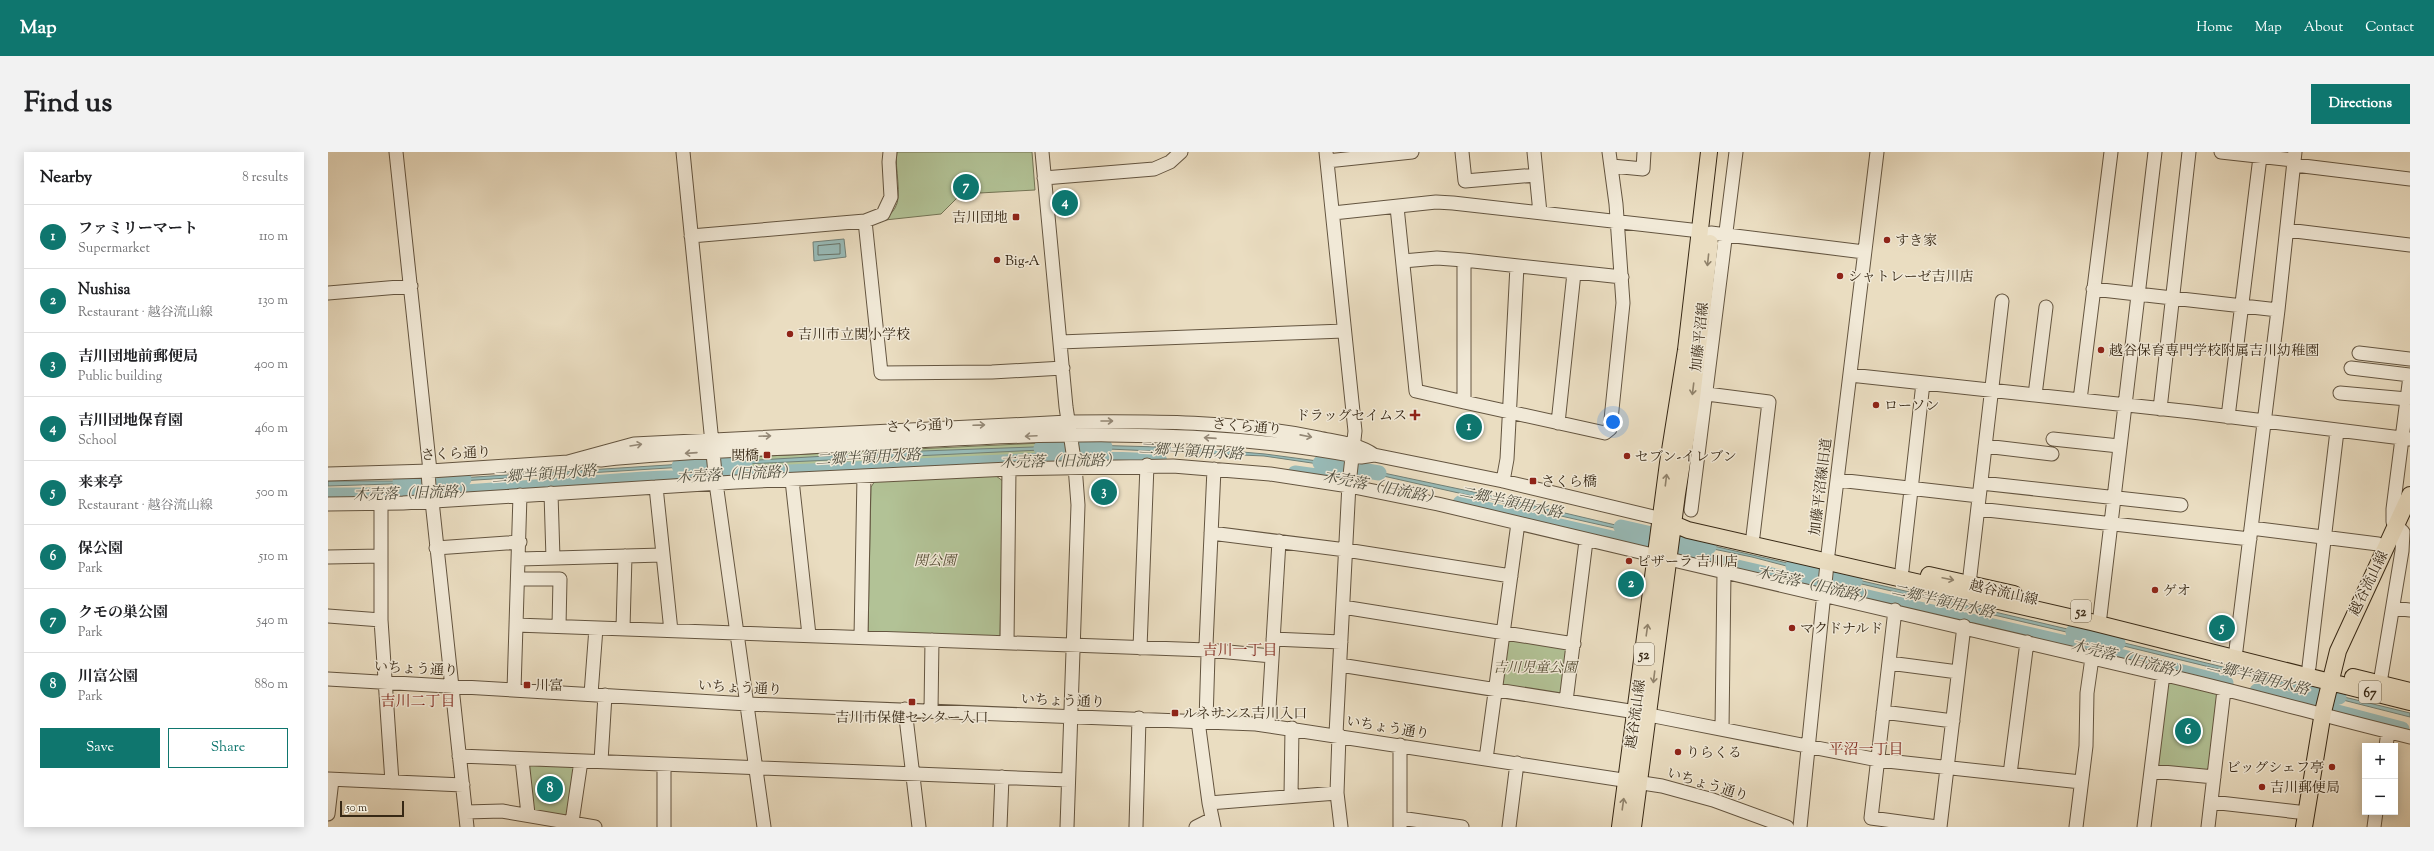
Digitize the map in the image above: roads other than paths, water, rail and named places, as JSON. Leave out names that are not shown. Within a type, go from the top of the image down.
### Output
[{"type":"main road","name":"加藤平沼線","points":[[1669,525],[1712,233],[1709,152]]},
{"type":"main road","name":"加藤平沼線","points":[[1669,525],[1705,351],[1712,233],[1720,152]]},
{"type":"main road","name":"越谷流山線","points":[[2306,820],[2323,714],[2342,639],[2386,548],[2403,531],[2410,495]]},
{"type":"main road","name":"越谷流山線","points":[[1669,525],[1690,521],[1753,536],[1827,562],[1902,570],[1969,584],[2309,667],[2330,682]]},
{"type":"main road","name":"越谷流山線","points":[[1633,827],[1633,781],[1669,525]]},
{"type":"main road","name":"越谷流山線","points":[[1669,525],[2091,622],[2330,682]]},
{"type":"main road","name":"67","points":[[2330,682],[2380,683],[2410,691]]},
{"type":"main road","name":"67","points":[[2330,682],[2410,702]]},
{"type":"main road","name":"越谷流山線","points":[[1620,827],[1633,781]]},
{"type":"street","points":[[396,152],[411,286],[431,501],[467,827]]},
{"type":"street","points":[[683,152],[712,449],[757,767],[764,827]]},
{"type":"street","points":[[692,236],[865,221],[883,214],[891,197],[889,162],[890,152]]},
{"type":"street","points":[[1042,152],[1069,433],[1075,464],[1078,517],[1068,780],[1068,827]]},
{"type":"street","points":[[1044,178],[1154,169],[1170,162],[1181,152]]},
{"type":"street","points":[[1342,827],[1337,793],[1340,665],[1349,485],[1355,431],[1327,156],[1412,152]]},
{"type":"street","points":[[1462,152],[1465,181],[1536,175]]},
{"type":"street","points":[[1534,152],[1540,213]]},
{"type":"street","points":[[1397,207],[1416,392],[1605,433],[1610,429],[1623,311],[1622,277],[1612,166],[1609,152]]},
{"type":"street","points":[[1612,166],[1643,169],[1644,152]]},
{"type":"street","points":[[1712,233],[1736,152]]},
{"type":"street","name":"加藤平沼線旧道","points":[[1800,827],[1823,594],[1877,152]]},
{"type":"street","points":[[2080,400],[2111,152]]},
{"type":"street","points":[[2100,616],[2155,152]]},
{"type":"street","points":[[2160,409],[2189,152]]},
{"type":"street","points":[[2221,152],[2260,157],[2295,159],[2410,179]]},
{"type":"street","points":[[2228,417],[2260,157]]},
{"type":"street","points":[[2236,650],[2295,159]]},
{"type":"street","points":[[1333,213],[1453,203],[1864,252]]},
{"type":"street","points":[[865,221],[881,373],[992,372],[1063,368]]},
{"type":"street","points":[[2287,230],[2410,245]]},
{"type":"street","points":[[1403,261],[1437,258],[1622,277]]},
{"type":"street","points":[[1464,260],[1464,402]]},
{"type":"street","points":[[1503,481],[1507,459],[1508,412],[1517,266]]},
{"type":"street","points":[[1558,423],[1574,273]]},
{"type":"street","points":[[328,293],[411,286]]},
{"type":"street","points":[[2093,289],[2278,310]]},
{"type":"street","points":[[1969,584],[2002,301]]},
{"type":"street","points":[[2036,395],[2046,307]]},
{"type":"street","points":[[1060,342],[1344,331]]},
{"type":"street","points":[[1691,510],[1707,394],[1705,351]]},
{"type":"street","points":[[2359,353],[2410,359]]},
{"type":"street","points":[[2351,368],[2410,375],[2407,399],[2406,439],[2393,509],[2403,531],[2406,558],[2392,608],[2380,683]]},
{"type":"street","points":[[1850,375],[2160,409],[2406,439]]},
{"type":"street","points":[[1902,570],[1923,383]]},
{"type":"street","points":[[2340,393],[2407,399]]},
{"type":"street","points":[[1707,394],[1769,402],[1753,536]]},
{"type":"street","name":"さくら通り","points":[[328,474],[429,473],[568,462],[634,444],[712,449],[1069,433],[1132,421],[1244,426],[1301,434],[1352,454],[1363,447],[1374,454],[1503,481],[1669,525]]},
{"type":"street","points":[[2309,667],[2337,431]]},
{"type":"street","points":[[2053,439],[2119,446]]},
{"type":"street","points":[[1986,446],[2052,454]]},
{"type":"street","points":[[328,504],[431,501],[520,494],[656,487],[716,481],[792,480],[1009,469],[1075,464],[1147,465],[1270,474],[1349,485],[1518,523],[1586,541],[1665,557],[1724,572],[1964,626],[2163,674],[2410,737]]},
{"type":"street","points":[[1140,648],[1147,465]]},
{"type":"street","points":[[1007,643],[1009,469]]},
{"type":"street","points":[[1196,827],[1213,823],[1209,803],[1202,721],[1207,650],[1214,469]]},
{"type":"street","points":[[861,637],[864,476]]},
{"type":"street","points":[[792,480],[809,635]]},
{"type":"street","points":[[1838,480],[1979,496],[2114,497],[2181,505]]},
{"type":"street","points":[[656,487],[671,631]]},
{"type":"street","points":[[551,493],[554,558]]},
{"type":"street","points":[[514,690],[520,559],[520,494]]},
{"type":"street","points":[[1979,496],[2111,523],[2251,534],[2325,537],[2386,548]]},
{"type":"street","points":[[381,503],[381,620],[392,782]]},
{"type":"street","points":[[1486,759],[1518,523]]},
{"type":"street","points":[[1211,533],[1346,550],[1511,576]]},
{"type":"street","points":[[1268,725],[1279,541]]},
{"type":"street","points":[[1566,701],[1586,541]]},
{"type":"street","points":[[436,548],[520,542]]},
{"type":"street","points":[[520,559],[662,555]]},
{"type":"street","points":[[328,557],[380,556]]},
{"type":"street","points":[[623,628],[625,556]]},
{"type":"street","points":[[1722,729],[1724,572]]},
{"type":"street","points":[[519,578],[560,579],[559,626]]},
{"type":"street","points":[[1343,607],[1574,644]]},
{"type":"street","points":[[2392,608],[2410,610]]},
{"type":"street","points":[[1895,610],[1871,818],[1938,827],[1947,768],[1964,626]]},
{"type":"street","points":[[328,616],[381,620]]},
{"type":"street","points":[[516,625],[1207,650],[1272,656]]},
{"type":"street","points":[[591,694],[596,628]]},
{"type":"street","points":[[1273,639],[1341,642]]},
{"type":"street","points":[[931,710],[932,640]]},
{"type":"street","points":[[2010,774],[2027,642]]},
{"type":"street","points":[[2076,827],[2086,746],[2087,693],[2092,658]]},
{"type":"street","points":[[1889,664],[1958,672]]},
{"type":"street","points":[[1340,665],[1642,714],[1878,760],[2081,782]]},
{"type":"street","points":[[2144,827],[2163,674]]},
{"type":"street","name":"いちょう通り","points":[[328,679],[748,704],[1139,718],[1268,725],[1633,781],[1713,800],[1786,827]]},
{"type":"street","points":[[2208,827],[2224,690]]},
{"type":"street","points":[[601,761],[605,695]]},
{"type":"street","points":[[905,709],[919,827]]},
{"type":"street","points":[[1883,712],[1952,720]]},
{"type":"street","points":[[1136,827],[1139,718]]},
{"type":"street","points":[[1291,796],[1292,728]]},
{"type":"street","points":[[2386,743],[2388,732]]},
{"type":"street","points":[[1400,745],[1400,822],[1462,827]]},
{"type":"street","points":[[459,756],[522,760],[601,761],[1068,780]]},
{"type":"street","points":[[522,760],[528,814]]},
{"type":"street","points":[[572,822],[581,761]]},
{"type":"street","points":[[1510,827],[1517,763]]},
{"type":"street","points":[[664,764],[664,827]]},
{"type":"street","points":[[2152,771],[2214,777]]},
{"type":"street","points":[[1000,827],[1002,777]]},
{"type":"street","points":[[328,814],[330,780],[462,785]]},
{"type":"street","points":[[1209,803],[1337,793]]},
{"type":"street","points":[[2211,802],[2306,820]]},
{"type":"street","points":[[466,812],[496,810],[528,814],[595,827]]},
{"type":"street","points":[[2374,827],[2376,815]]},
{"type":"water","points":[[844,239],[846,257],[814,261],[813,242]]},
{"type":"water","points":[[1086,445],[1197,448],[1265,454],[1340,464],[1339,467],[1264,456],[1086,448]]},
{"type":"water","points":[[1061,446],[1062,449],[725,465],[725,462],[894,452]]},
{"type":"water","points":[[700,463],[700,466],[444,482],[443,479]]},
{"type":"water","points":[[1360,468],[1497,497],[1641,531],[1641,534],[1361,471]]},
{"type":"water","points":[[328,481],[421,481],[421,483],[328,486]]},
{"type":"water","points":[[1692,541],[1813,569],[1813,573],[1752,557],[1689,544]]},
{"type":"water","points":[[1837,575],[2093,635],[2092,638],[1836,578]]},
{"type":"water","points":[[2100,637],[2313,689],[2312,692],[2099,640]]},
{"type":"water","points":[[2336,695],[2410,713],[2410,717],[2335,698]]},
{"type":"waterway","name":"二郷半領用水路","points":[[1041,448],[1105,447]]},
{"type":"waterway","name":"木売落（旧流路）","points":[[328,495],[425,495],[644,479],[1084,458],[1160,461]]},
{"type":"waterway","name":"二郷半領用水路","points":[[679,466],[745,463]]},
{"type":"waterway","name":"二郷半領用水路","points":[[1320,463],[1379,473]]},
{"type":"waterway","name":"木売落（旧流路）","points":[[1295,473],[1345,480]]},
{"type":"waterway","name":"二郷半領用水路","points":[[400,482],[464,479]]},
{"type":"waterway","name":"木売落（旧流路）","points":[[1460,503],[2088,648],[2226,683]]},
{"type":"waterway","name":"二郷半領用水路","points":[[1621,527],[1709,547]]},
{"type":"waterway","name":"二郷半領用水路","points":[[1793,566],[1855,581]]},
{"type":"waterway","name":"二郷半領用水路","points":[[2073,632],[2118,643]]},
{"type":"waterway","name":"二郷半領用水路","points":[[2293,685],[2339,697]]},
{"type":"waterway","name":"木売落（旧流路）","points":[[2257,691],[2402,729]]},
{"type":"place","name":"クモの巣公園","points":[[966,187]]},
{"type":"place","name":"吉川団地保育園","points":[[1065,203]]},
{"type":"place","name":"吉川団地","points":[[1016,217]]},
{"type":"place","name":"すき家","points":[[1887,240]]},
{"type":"place","name":"Big-A","points":[[997,260]]},
{"type":"place","name":"シャトレーゼ吉川店","points":[[1840,276]]},
{"type":"place","name":"吉川市立関小学校","points":[[790,334]]},
{"type":"place","name":"越谷保育専門学校附属吉川幼稚園","points":[[2101,350]]},
{"type":"place","name":"ローソン","points":[[1876,405]]},
{"type":"place","name":"ドラッグセイムス","points":[[1415,415]]},
{"type":"place","name":"ファミリーマート","points":[[1469,427]]},
{"type":"place","name":"関橋","points":[[767,455]]},
{"type":"place","name":"セブン-イレブン","points":[[1627,456]]},
{"type":"place","name":"さくら橋","points":[[1533,481]]},
{"type":"place","name":"吉川団地前郵便局","points":[[1104,492]]},
{"type":"place","name":"ピザーラ 吉川店","points":[[1629,561]]},
{"type":"place","name":"Nushisa","points":[[1631,584]]},
{"type":"place","name":"ゲオ","points":[[2155,590]]},
{"type":"place","name":"マクドナルド","points":[[1792,628]]},
{"type":"place","name":"来来亭","points":[[2222,628]]},
{"type":"place","name":"川富","points":[[527,685]]},
{"type":"place","name":"吉川市保健センター入口","points":[[912,702]]},
{"type":"place","name":"ルネサンス吉川入口","points":[[1175,713]]},
{"type":"place","name":"保公園","points":[[2188,731]]},
{"type":"place","name":"りらくる","points":[[1678,752]]},
{"type":"place","name":"ビッグシェフ亭","points":[[2332,767]]},
{"type":"place","name":"吉川郵便局","points":[[2262,787]]},
{"type":"place","name":"川富公園","points":[[550,789]]},
{"type":"district","name":"吉川一丁目","points":[[1240,650]]},
{"type":"district","name":"吉川二丁目","points":[[418,701]]},
{"type":"district","name":"平沼一丁目","points":[[1866,749]]},
{"type":"park label","name":"関公園","points":[[935,560]]},
{"type":"park label","name":"吉川児童公園","points":[[1535,667]]}]
